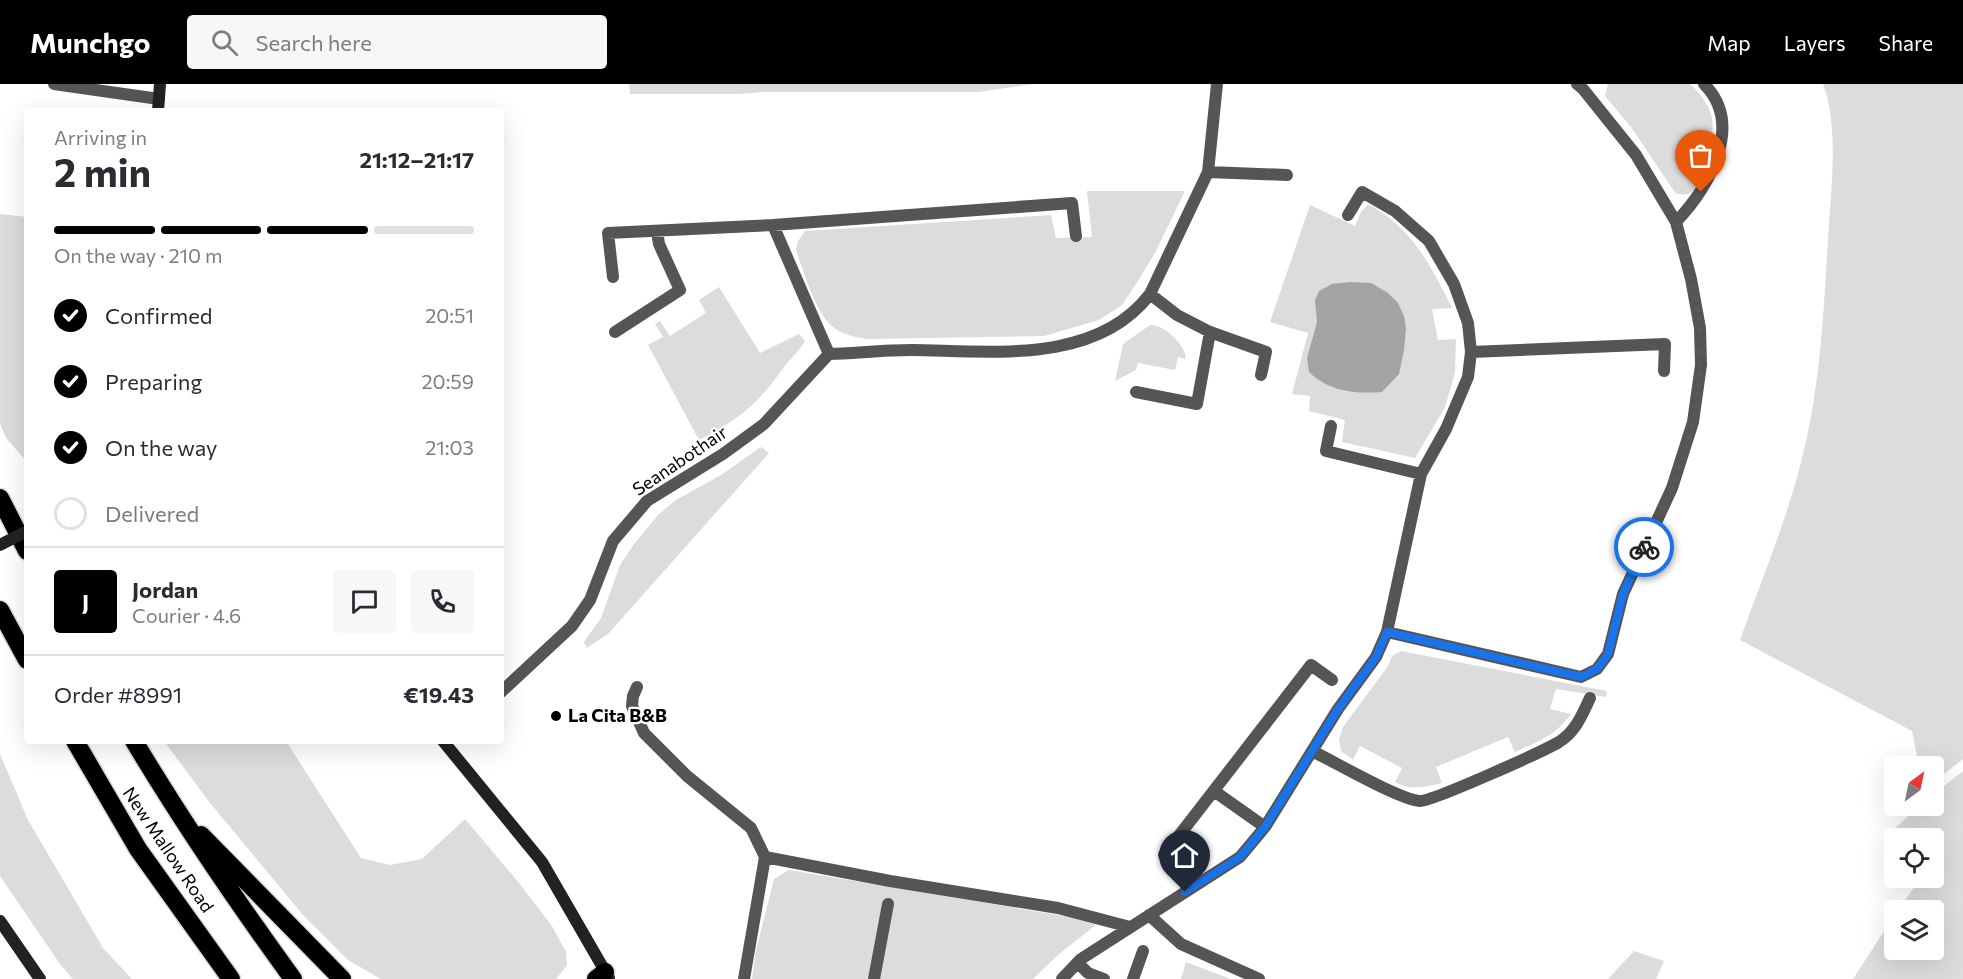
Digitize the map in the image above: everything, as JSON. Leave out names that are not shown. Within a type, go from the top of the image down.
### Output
[{"type":"highway","points":[[0,498],[24,545]]},
{"type":"highway","points":[[0,610],[24,654]]},
{"type":"highway","name":"New Mallow Road","points":[[77,744],[138,849],[231,979]]},
{"type":"highway","points":[[136,744],[171,803],[342,979]]},
{"type":"highway","name":"New Mallow Road","points":[[171,803],[213,867],[293,979]]},
{"type":"street","points":[[54,84],[159,105],[160,84]]},
{"type":"street","points":[[773,225],[829,354],[906,350],[1006,352],[1056,347],[1100,335],[1138,310],[1150,294],[1208,172],[1216,84]]},
{"type":"street","points":[[1676,222],[1693,204],[1708,179],[1720,150],[1723,121],[1714,94],[1704,84]]},
{"type":"street","points":[[1387,632],[1581,677],[1597,669],[1608,654],[1623,594],[1672,488],[1693,422],[1701,365],[1700,328],[1691,279],[1676,222],[1636,155],[1582,86]]},
{"type":"street","points":[[1208,172],[1287,175]]},
{"type":"street","points":[[1062,979],[1078,963],[1130,927],[1240,857],[1265,827],[1338,709],[1376,657],[1387,632],[1421,474],[1446,429],[1468,377],[1471,352],[1468,323],[1454,284],[1429,241],[1395,211],[1362,192],[1348,215]]},
{"type":"street","points":[[613,277],[608,233],[773,225],[1072,203],[1076,236]]},
{"type":"street","points":[[615,332],[680,290],[659,244],[657,231]]},
{"type":"street","points":[[1150,294],[1177,315],[1210,332],[1266,352],[1261,375]]},
{"type":"street","points":[[1136,392],[1197,404],[1210,332]]},
{"type":"street","points":[[1471,352],[1665,344],[1664,371]]},
{"type":"street","name":"Seanabothair","points":[[504,689],[572,626],[590,600],[614,541],[646,501],[723,454],[764,424],[829,354]]},
{"type":"street","points":[[1331,426],[1326,451],[1421,474]]},
{"type":"street","points":[[0,545],[24,533]]},
{"type":"street","points":[[1164,855],[1311,664],[1332,680]]},
{"type":"street","points":[[637,687],[632,706],[644,733],[687,776],[752,828],[765,857],[744,979]]},
{"type":"street","points":[[1312,750],[1398,794],[1421,801],[1449,792],[1560,741],[1578,725],[1590,698]]},
{"type":"street","points":[[447,744],[542,862],[603,977]]},
{"type":"street","points":[[1214,791],[1265,827]]},
{"type":"street","points":[[765,857],[890,881],[1058,908],[1130,927]]},
{"type":"street","points":[[874,979],[888,904]]},
{"type":"street","points":[[1149,915],[1181,944],[1259,979]]},
{"type":"street","points":[[0,921],[40,979]]},
{"type":"street","points":[[1133,979],[1143,951]]},
{"type":"street","points":[[1078,963],[1088,973],[1104,979]]},
{"type":"shaded area","points":[[629,84],[1033,84],[979,92],[630,94]]},
{"type":"shaded area","points":[[1608,84],[1690,84],[1697,90],[1711,114],[1712,132],[1705,168],[1701,179],[1690,193],[1676,194],[1631,127],[1605,96]]},
{"type":"shaded area","points":[[1823,84],[1963,84],[1963,759],[1944,774],[1944,756],[1917,756],[1912,731],[1740,640],[1792,495],[1811,419],[1824,308],[1832,172],[1831,117]]},
{"type":"shaded area","points":[[1087,191],[1185,191],[1155,253],[1122,305],[1099,320],[1044,336],[868,339],[845,334],[833,327],[821,312],[796,250],[798,241],[805,231],[1051,215],[1056,238],[1092,237]]},
{"type":"shaded area","points":[[1368,204],[1396,224],[1418,248],[1452,308],[1432,309],[1438,340],[1456,339],[1455,373],[1445,407],[1415,458],[1342,442],[1345,420],[1309,411],[1310,396],[1292,394],[1308,333],[1270,322],[1310,205],[1355,226],[1361,212]]},
{"type":"shaded area","points":[[0,214],[24,217],[24,459],[6,438],[0,424]]},
{"type":"shaded area","points":[[1371,283],[1388,293],[1398,303],[1404,316],[1406,329],[1399,374],[1382,392],[1362,393],[1334,388],[1309,372],[1307,358],[1317,322],[1315,300],[1319,291],[1332,284]]},
{"type":"shaded area","points":[[719,287],[760,353],[799,334],[805,341],[756,401],[726,425],[699,440],[648,345],[663,337],[655,324],[660,321],[670,336],[706,313],[699,300]]},
{"type":"shaded area","points":[[1150,325],[1162,328],[1173,336],[1182,347],[1186,359],[1178,357],[1175,370],[1138,363],[1136,370],[1115,381],[1123,344]]},
{"type":"shaded area","points":[[761,447],[769,453],[609,633],[587,648],[584,642],[601,618],[620,565],[659,514],[676,500],[721,475]]},
{"type":"shaded area","points":[[1401,651],[1607,691],[1606,697],[1556,689],[1550,709],[1571,714],[1559,728],[1546,737],[1515,752],[1508,737],[1436,767],[1442,783],[1424,787],[1407,787],[1395,782],[1402,768],[1360,746],[1353,760],[1341,751],[1339,740],[1343,727],[1388,666],[1392,656]]},
{"type":"shaded area","points":[[166,744],[288,744],[361,858],[390,865],[422,859],[465,819],[552,926],[566,952],[567,965],[556,979],[381,979],[348,960],[304,916],[210,803]]},
{"type":"shaded area","points":[[0,754],[28,820],[103,948],[132,979],[73,979],[60,964],[0,876]]},
{"type":"shaded area","points":[[1963,771],[1963,979],[1853,979],[1884,931],[1884,960],[1944,960],[1944,900],[1905,900],[1914,888],[1944,888],[1944,828],[1895,828],[1909,816],[1944,816],[1944,786]]},
{"type":"shaded area","points":[[789,870],[1076,918],[1096,925],[1059,954],[1033,979],[752,979],[756,950],[774,879]]},
{"type":"shaded area","points":[[1634,951],[1664,961],[1656,979],[1608,979]]},
{"type":"shaded area","points":[[1186,962],[1231,979],[1181,979]]},
{"type":"way so far","points":[[1644,547],[1672,488],[1693,422],[1701,365],[1700,328],[1691,279],[1676,222],[1701,192]]},
{"type":"place","name":"La Cita B&B","points":[[556,716]]},
{"type":"route","points":[[1185,892],[1240,857],[1265,827],[1338,709],[1376,657],[1387,632],[1581,677],[1597,669],[1608,654],[1623,594],[1644,547]]}]
